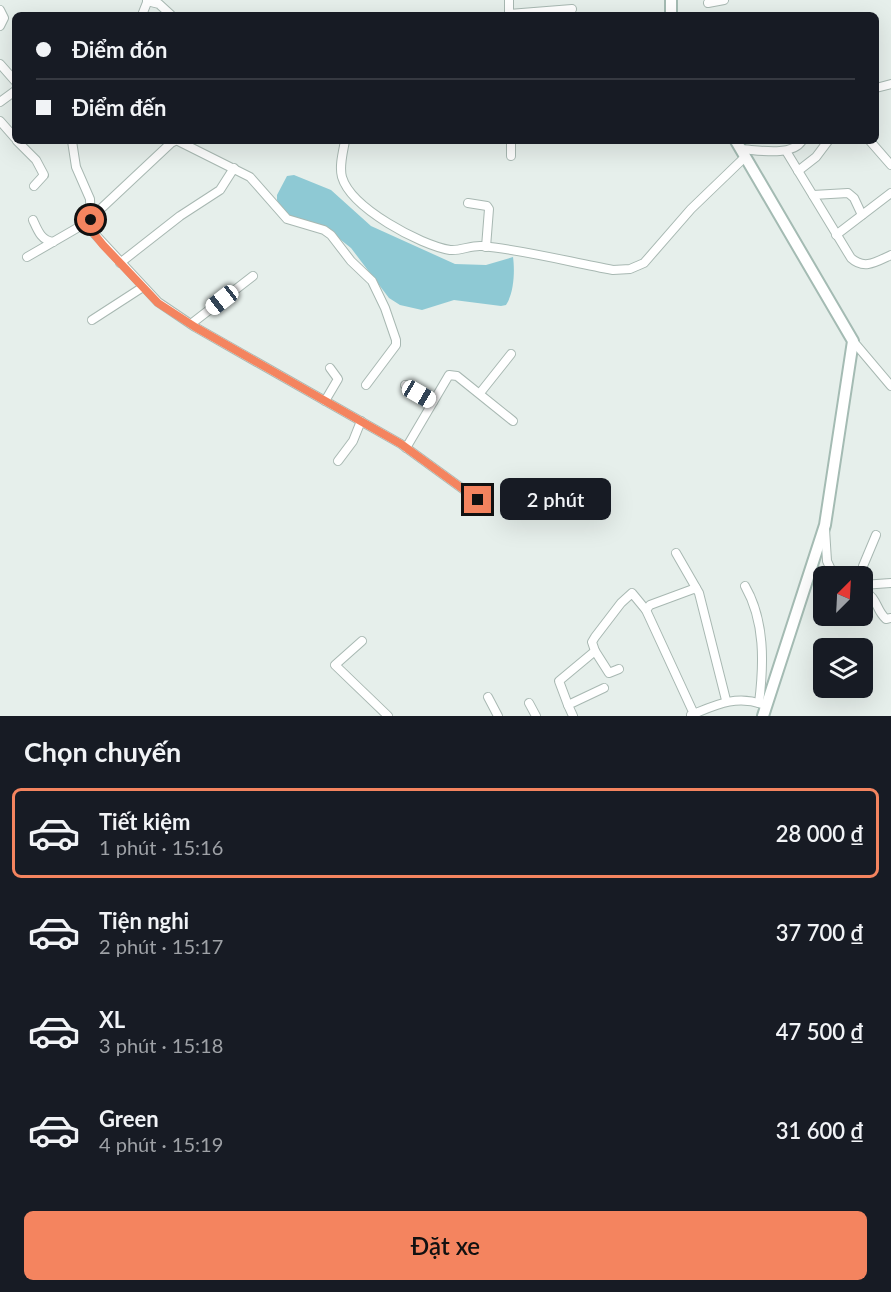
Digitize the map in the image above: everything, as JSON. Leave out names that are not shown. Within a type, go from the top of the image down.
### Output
[{"type":"main road","points":[[741,149],[853,341],[825,525],[763,708]]},
{"type":"street","points":[[708,3],[724,0]]},
{"type":"street","points":[[148,1],[159,4],[168,12]]},
{"type":"street","points":[[534,12],[572,9]]},
{"type":"street","points":[[0,10],[4,18],[0,26]]},
{"type":"street","points":[[0,64],[12,78]]},
{"type":"street","points":[[0,121],[12,135]]},
{"type":"street","points":[[20,144],[36,160],[44,175],[34,186]]},
{"type":"street","points":[[72,144],[76,167],[90,199],[91,230],[158,303],[406,448],[478,500]]},
{"type":"street","points":[[27,257],[91,219],[170,144]]},
{"type":"street","points":[[188,144],[250,177],[287,219],[327,232],[351,261],[372,281],[385,308],[396,345],[366,385]]},
{"type":"street","points":[[345,144],[341,168],[345,183],[382,220],[430,244],[451,250],[479,246],[613,270],[644,263],[741,149],[786,151],[800,144]]},
{"type":"street","points":[[511,144],[511,156]]},
{"type":"street","points":[[798,171],[816,157],[826,144]]},
{"type":"street","points":[[873,144],[891,165]]},
{"type":"street","points":[[786,151],[851,258],[861,265],[891,255]]},
{"type":"street","points":[[120,263],[180,216],[220,190],[234,168]]},
{"type":"street","points":[[813,195],[848,193],[854,198],[862,215]]},
{"type":"street","points":[[836,235],[891,193]]},
{"type":"street","points":[[468,203],[486,206],[489,209],[486,247]]},
{"type":"street","points":[[33,220],[40,236],[46,241],[53,242]]},
{"type":"street","points":[[191,324],[253,276]]},
{"type":"street","points":[[92,320],[143,287]]},
{"type":"street","points":[[853,341],[891,386]]},
{"type":"street","points":[[480,393],[511,354]]},
{"type":"street","points":[[325,401],[338,379],[330,368]]},
{"type":"street","points":[[406,448],[449,375],[457,376],[513,421]]},
{"type":"street","points":[[405,385],[433,402]]},
{"type":"street","points":[[338,461],[352,441],[361,421]]},
{"type":"street","points":[[825,525],[829,566]]},
{"type":"street","points":[[863,566],[876,535]]},
{"type":"street","points":[[676,553],[699,593],[726,700]]},
{"type":"street","points":[[873,585],[891,583]]},
{"type":"street","points":[[619,669],[609,673],[592,642],[621,603],[632,593],[646,610],[692,715],[726,700],[742,699],[763,708],[762,643],[754,602],[744,586]]},
{"type":"street","points":[[646,610],[650,605],[696,588]]},
{"type":"street","points":[[873,596],[882,615],[886,619],[891,618]]},
{"type":"street","points":[[363,641],[335,665],[388,716]]},
{"type":"street","points":[[573,716],[559,681],[595,651]]},
{"type":"street","points":[[568,705],[604,688]]},
{"type":"street","points":[[488,697],[498,716]]},
{"type":"street","points":[[530,703],[536,716]]},
{"type":"water","points":[[294,175],[331,190],[371,226],[455,264],[486,265],[513,257],[513,282],[506,305],[454,300],[422,310],[400,305],[389,298],[351,248],[327,229],[296,221],[281,208],[277,195],[287,176]]},
{"type":"route","points":[[91,220],[91,230],[103,245],[158,303],[195,327],[401,444],[478,500]]}]
